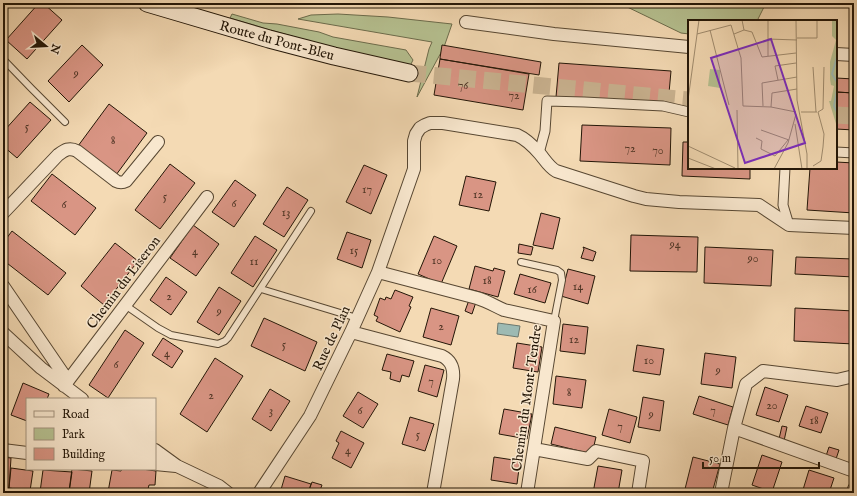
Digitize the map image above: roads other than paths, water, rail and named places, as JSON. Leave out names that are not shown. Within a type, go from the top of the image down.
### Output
[{"type":"main road","name":"Route du Pont-Bleu","points":[[147,3],[269,39],[409,73]]},
{"type":"street","points":[[466,22],[554,34],[688,47]]},
{"type":"street","points":[[837,54],[854,55]]},
{"type":"street","points":[[539,153],[545,131],[547,101],[663,106],[688,112]]},
{"type":"street","name":"Rue de Plan","points":[[259,493],[310,416],[351,332],[378,272],[400,207],[411,186],[415,162],[414,141],[420,128],[430,123],[443,123],[517,135],[539,153],[556,171],[646,199],[759,206],[789,225]]},
{"type":"street","points":[[3,213],[58,155],[68,149],[77,151],[116,181],[123,183],[158,142]]},
{"type":"street","points":[[837,152],[854,153]]},
{"type":"street","points":[[785,169],[783,205],[789,225],[854,228]]},
{"type":"street","name":"Chemin du Liseron","points":[[66,383],[207,197]]},
{"type":"street","name":"Chemin du Mont-Tendre","points":[[378,272],[485,300],[504,310],[554,321],[527,493]]},
{"type":"street","points":[[3,286],[66,383],[81,398]]},
{"type":"street","points":[[351,332],[442,356],[451,364],[453,369],[453,379],[433,493]]},
{"type":"street","points":[[3,333],[41,368],[66,383]]},
{"type":"street","points":[[721,493],[734,428],[746,384],[763,371],[837,380],[854,376]]},
{"type":"street","points":[[734,428],[854,471]]},
{"type":"street","points":[[534,449],[588,459],[596,451],[643,461],[638,493]]},
{"type":"street","points":[[3,450],[26,453]]},
{"type":"street","points":[[156,451],[177,466],[219,486],[228,493]]},
{"type":"street","points":[[156,464],[177,466]]},
{"type":"street","points":[[853,493],[854,489]]},
{"type":"lane","points":[[3,8],[8,3]]},
{"type":"lane","points":[[3,59],[65,122]]},
{"type":"lane","points":[[125,305],[158,328],[171,335],[218,344],[225,341],[261,289],[311,211]]},
{"type":"lane","points":[[521,262],[560,271],[562,280],[554,321]]},
{"type":"lane","points":[[261,289],[357,318]]},
{"type":"water","points":[[498,323],[520,326],[518,337],[497,334]]},
{"type":"tunnel","points":[[409,73],[688,100]]},
{"type":"tunnel","points":[[837,115],[854,116]]}]
